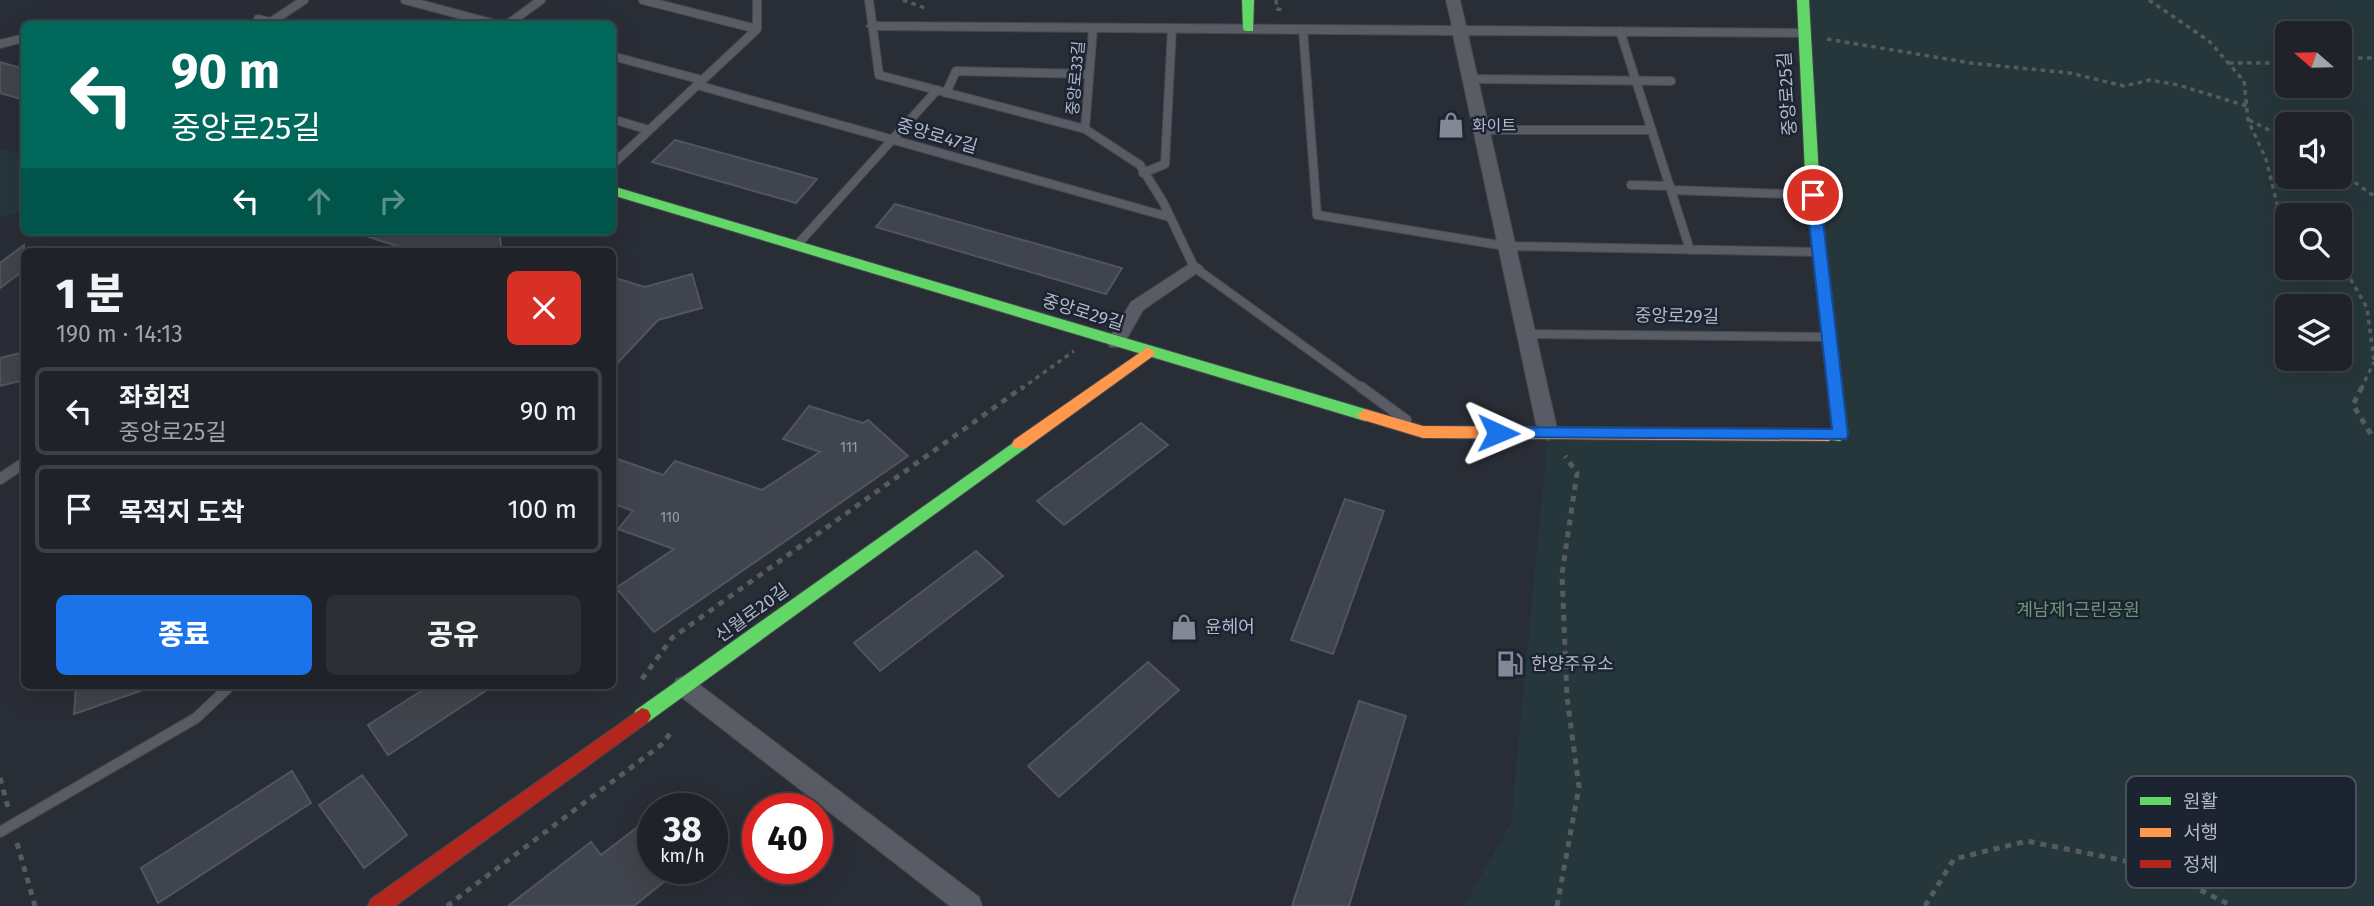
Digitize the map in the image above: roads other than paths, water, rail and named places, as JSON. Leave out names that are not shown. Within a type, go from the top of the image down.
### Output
[{"type":"street","points":[[1248,0],[1250,29]]},
{"type":"street","points":[[1453,0],[1548,433]]},
{"type":"street","name":"중앙로25길","points":[[1803,0],[1813,195],[1840,435]]},
{"type":"street","points":[[873,26],[1803,33]]},
{"type":"street","points":[[0,44],[21,39]]},
{"type":"street","name":"중앙로29길","points":[[616,191],[1423,432],[1840,435]]},
{"type":"street","points":[[1116,342],[1137,306],[1194,267]]},
{"type":"street","name":"신월로20길","points":[[378,906],[1148,352]]},
{"type":"street","points":[[684,686],[970,906]]},
{"type":"lane","points":[[277,21],[304,0]]},
{"type":"lane","points":[[405,0],[484,21]]},
{"type":"lane","points":[[512,21],[541,0]]},
{"type":"lane","points":[[643,0],[757,29]]},
{"type":"lane","points":[[616,161],[757,29],[757,0]]},
{"type":"lane","points":[[869,0],[879,75],[1085,130],[1140,165],[1163,202],[1194,267],[1423,432]]},
{"type":"lane","points":[[258,19],[264,21]]},
{"type":"lane","name":"중앙로33길","points":[[1085,130],[1087,74],[1093,28]]},
{"type":"lane","points":[[1143,173],[1165,163],[1172,28]]},
{"type":"lane","points":[[1303,29],[1317,215],[1505,246],[1819,252]]},
{"type":"lane","points":[[1620,31],[1690,250]]},
{"type":"lane","name":"중앙로47길","points":[[616,57],[892,140],[1169,217]]},
{"type":"lane","points":[[797,245],[892,140],[941,91],[956,71],[1087,74]]},
{"type":"lane","points":[[1470,79],[1671,81]]},
{"type":"lane","points":[[616,121],[649,130]]},
{"type":"lane","points":[[1481,130],[1652,130]]},
{"type":"lane","points":[[1631,185],[1813,195]]},
{"type":"lane","name":"중앙로29길","points":[[1525,334],[1829,337]]},
{"type":"lane","points":[[0,479],[21,465]]},
{"type":"lane","points":[[0,832],[196,718],[227,689]]},
{"type":"place","name":"화이트","points":[[1451,125]]},
{"type":"place","name":"윤헤어","points":[[1184,627]]},
{"type":"place","name":"한양주유소","points":[[1510,664]]},
{"type":"park label","name":"계남제1근린공원","points":[[2078,610]]}]
